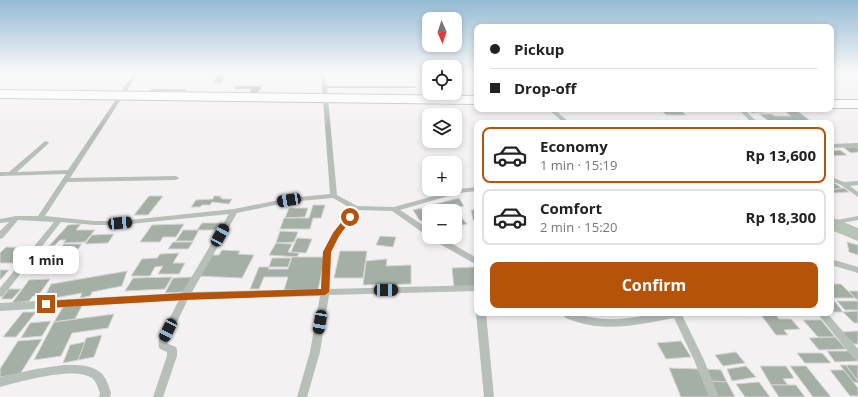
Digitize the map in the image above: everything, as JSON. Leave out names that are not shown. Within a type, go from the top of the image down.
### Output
[{"type":"main road","points":[[0,94],[180,96],[325,93],[474,100]]},
{"type":"main road","points":[[834,104],[858,104]]},
{"type":"street","points":[[40,218],[123,92]]},
{"type":"street","points":[[334,196],[325,93],[347,92]]},
{"type":"street","points":[[555,112],[564,120]]},
{"type":"street","points":[[744,112],[752,120]]},
{"type":"street","points":[[10,174],[46,143]]},
{"type":"street","points":[[834,146],[858,145]]},
{"type":"street","points":[[0,174],[70,172]]},
{"type":"street","points":[[65,180],[176,178]]},
{"type":"street","points":[[834,180],[843,184],[858,195]]},
{"type":"street","points":[[843,184],[858,183]]},
{"type":"street","points":[[0,220],[40,218],[94,223],[120,223],[234,211],[289,200],[334,196],[356,208],[394,209],[459,191],[474,189]]},
{"type":"street","points":[[302,397],[315,352],[325,292],[327,252],[336,235],[356,208]]},
{"type":"street","points":[[394,209],[422,229]]},
{"type":"street","points":[[158,397],[172,356],[172,350],[163,346],[164,339],[185,296],[234,211]]},
{"type":"street","points":[[0,236],[16,218]]},
{"type":"street","points":[[834,222],[858,218]]},
{"type":"street","points":[[0,294],[59,220]]},
{"type":"street","points":[[446,244],[474,260]]},
{"type":"street","points":[[834,263],[858,270]]},
{"type":"street","points":[[0,307],[185,296],[474,288]]},
{"type":"street","points":[[481,316],[489,397]]},
{"type":"street","points":[[570,316],[596,322],[612,323],[635,322],[666,316]]},
{"type":"street","points":[[677,316],[714,397]]},
{"type":"street","points":[[825,316],[858,356]]},
{"type":"street","points":[[0,382],[60,369],[87,370],[99,377],[106,393],[104,397]]},
{"type":"building","points":[[250,92],[258,92],[256,95],[248,95]]},
{"type":"building","points":[[663,112],[683,112],[686,115],[666,115]]},
{"type":"building","points":[[786,112],[799,112],[809,120],[767,120],[759,114],[771,114],[775,116],[791,116]]},
{"type":"building","points":[[843,147],[858,147],[858,152],[851,153]]},
{"type":"building","points":[[840,150],[847,155],[834,156],[834,151]]},
{"type":"building","points":[[834,183],[842,188],[834,189]]},
{"type":"building","points":[[844,188],[849,192],[835,193],[834,190]]},
{"type":"building","points":[[149,196],[163,196],[148,215],[134,215]]},
{"type":"building","points":[[214,196],[221,196],[220,198],[223,198],[222,199],[232,199],[229,204],[212,202],[210,205],[191,207],[196,200],[213,199]]},
{"type":"building","points":[[459,198],[464,206],[462,206],[462,204],[435,204]]},
{"type":"building","points":[[313,205],[325,205],[321,218],[313,218],[310,229],[280,229],[284,218],[309,218]]},
{"type":"building","points":[[289,208],[308,208],[305,217],[285,218]]},
{"type":"building","points":[[421,208],[422,220],[420,221],[413,210]]},
{"type":"building","points":[[471,210],[474,210],[473,220]]},
{"type":"building","points":[[462,219],[463,219],[467,224],[462,225]]},
{"type":"building","points":[[202,223],[222,223],[218,230],[197,230]]},
{"type":"building","points":[[81,224],[76,230],[95,230],[85,242],[63,243],[66,240],[60,240],[55,245],[49,246],[68,225]]},
{"type":"building","points":[[184,224],[176,237],[163,237],[160,242],[140,242],[152,225]]},
{"type":"building","points":[[183,230],[199,230],[193,241],[176,241]]},
{"type":"building","points":[[280,231],[298,232],[294,242],[276,243]]},
{"type":"building","points":[[114,234],[108,243],[85,244],[92,235]]},
{"type":"building","points":[[380,236],[396,237],[393,247],[376,245]]},
{"type":"building","points":[[297,238],[312,239],[306,253],[291,252]]},
{"type":"building","points":[[173,242],[193,242],[188,249],[168,249]]},
{"type":"building","points":[[847,242],[858,245],[858,255],[849,252]]},
{"type":"building","points":[[276,243],[292,244],[288,252],[299,253],[297,257],[269,255]]},
{"type":"building","points":[[64,244],[82,244],[74,254],[56,254]]},
{"type":"building","points":[[6,247],[32,248],[16,263],[0,263],[0,253]]},
{"type":"building","points":[[60,247],[53,255],[75,255],[69,263],[30,264],[44,248]]},
{"type":"building","points":[[222,250],[240,251],[238,254],[254,255],[242,278],[198,276],[212,255],[219,255]]},
{"type":"building","points":[[340,251],[367,251],[363,278],[334,278]]},
{"type":"building","points":[[179,253],[173,263],[185,263],[179,274],[158,274],[163,266],[155,267],[150,276],[131,276],[142,259],[157,258],[160,254]]},
{"type":"building","points":[[292,257],[325,257],[318,290],[284,290],[288,277],[264,277],[259,289],[250,289],[259,267],[269,267],[268,269],[288,269]]},
{"type":"building","points":[[272,258],[291,258],[288,267],[269,267]]},
{"type":"building","points":[[387,259],[386,266],[411,265],[411,284],[363,285],[366,261]]},
{"type":"building","points":[[474,267],[474,286],[454,287],[452,268]]},
{"type":"building","points":[[0,270],[9,270],[0,280]]},
{"type":"building","points":[[127,271],[122,286],[92,292],[90,296],[80,298],[82,293],[43,300],[51,284]]},
{"type":"building","points":[[172,277],[165,289],[125,291],[133,278]]},
{"type":"building","points":[[193,277],[186,292],[165,293],[173,278]]},
{"type":"building","points":[[50,279],[38,296],[33,296],[29,301],[12,303],[29,280]]},
{"type":"building","points":[[834,284],[841,284],[855,298],[834,298]]},
{"type":"building","points":[[9,289],[21,289],[12,299],[1,299]]},
{"type":"building","points":[[849,291],[858,291],[858,300],[855,298]]},
{"type":"building","points":[[834,301],[843,312],[834,312]]},
{"type":"building","points":[[837,301],[858,301],[858,310],[845,310]]},
{"type":"building","points":[[83,304],[75,319],[54,322],[63,307]]},
{"type":"building","points":[[858,311],[858,323],[854,323],[843,312]]},
{"type":"building","points":[[23,312],[36,312],[16,337],[3,337]]},
{"type":"building","points":[[114,314],[108,328],[72,333],[61,356],[34,360],[54,322]]},
{"type":"building","points":[[762,316],[777,316],[779,319],[791,319],[800,329],[784,330],[788,335],[776,335]]},
{"type":"building","points":[[803,320],[821,320],[835,337],[818,337]]},
{"type":"building","points":[[51,321],[42,336],[21,338],[30,323]]},
{"type":"building","points":[[858,331],[858,344],[854,344],[842,332]]},
{"type":"building","points":[[102,335],[94,357],[78,360],[86,338]]},
{"type":"building","points":[[835,337],[846,349],[819,350],[809,338]]},
{"type":"building","points":[[42,339],[20,374],[0,377],[0,369],[18,341]]},
{"type":"building","points":[[681,341],[691,357],[666,359],[657,343]]},
{"type":"building","points":[[85,342],[78,360],[63,363],[70,345]]},
{"type":"building","points":[[827,351],[849,351],[858,361],[835,362]]},
{"type":"building","points":[[736,352],[745,363],[723,366],[715,355]]},
{"type":"building","points":[[797,353],[822,353],[831,363],[805,363]]},
{"type":"building","points":[[840,365],[846,365],[858,383],[853,382]]},
{"type":"building","points":[[846,365],[858,365],[858,381],[851,372]]},
{"type":"building","points":[[746,366],[756,377],[732,381],[727,369]]},
{"type":"building","points":[[760,366],[786,366],[794,378],[783,379],[788,385],[771,385]]},
{"type":"building","points":[[790,366],[806,366],[831,397],[813,397]]},
{"type":"building","points":[[669,368],[698,369],[712,397],[681,397]]},
{"type":"building","points":[[705,369],[721,370],[727,382],[710,381]]},
{"type":"building","points":[[830,370],[844,370],[858,388],[858,396],[850,396]]},
{"type":"building","points":[[710,381],[727,382],[735,397],[718,397]]},
{"type":"building","points":[[759,382],[770,397],[745,397],[736,384]]},
{"type":"building","points":[[771,385],[796,385],[805,397],[779,397]]},
{"type":"waterway","points":[[834,224],[858,235]]},
{"type":"route","points":[[46,304],[185,296],[325,292],[327,252],[336,235],[350,217]]}]
